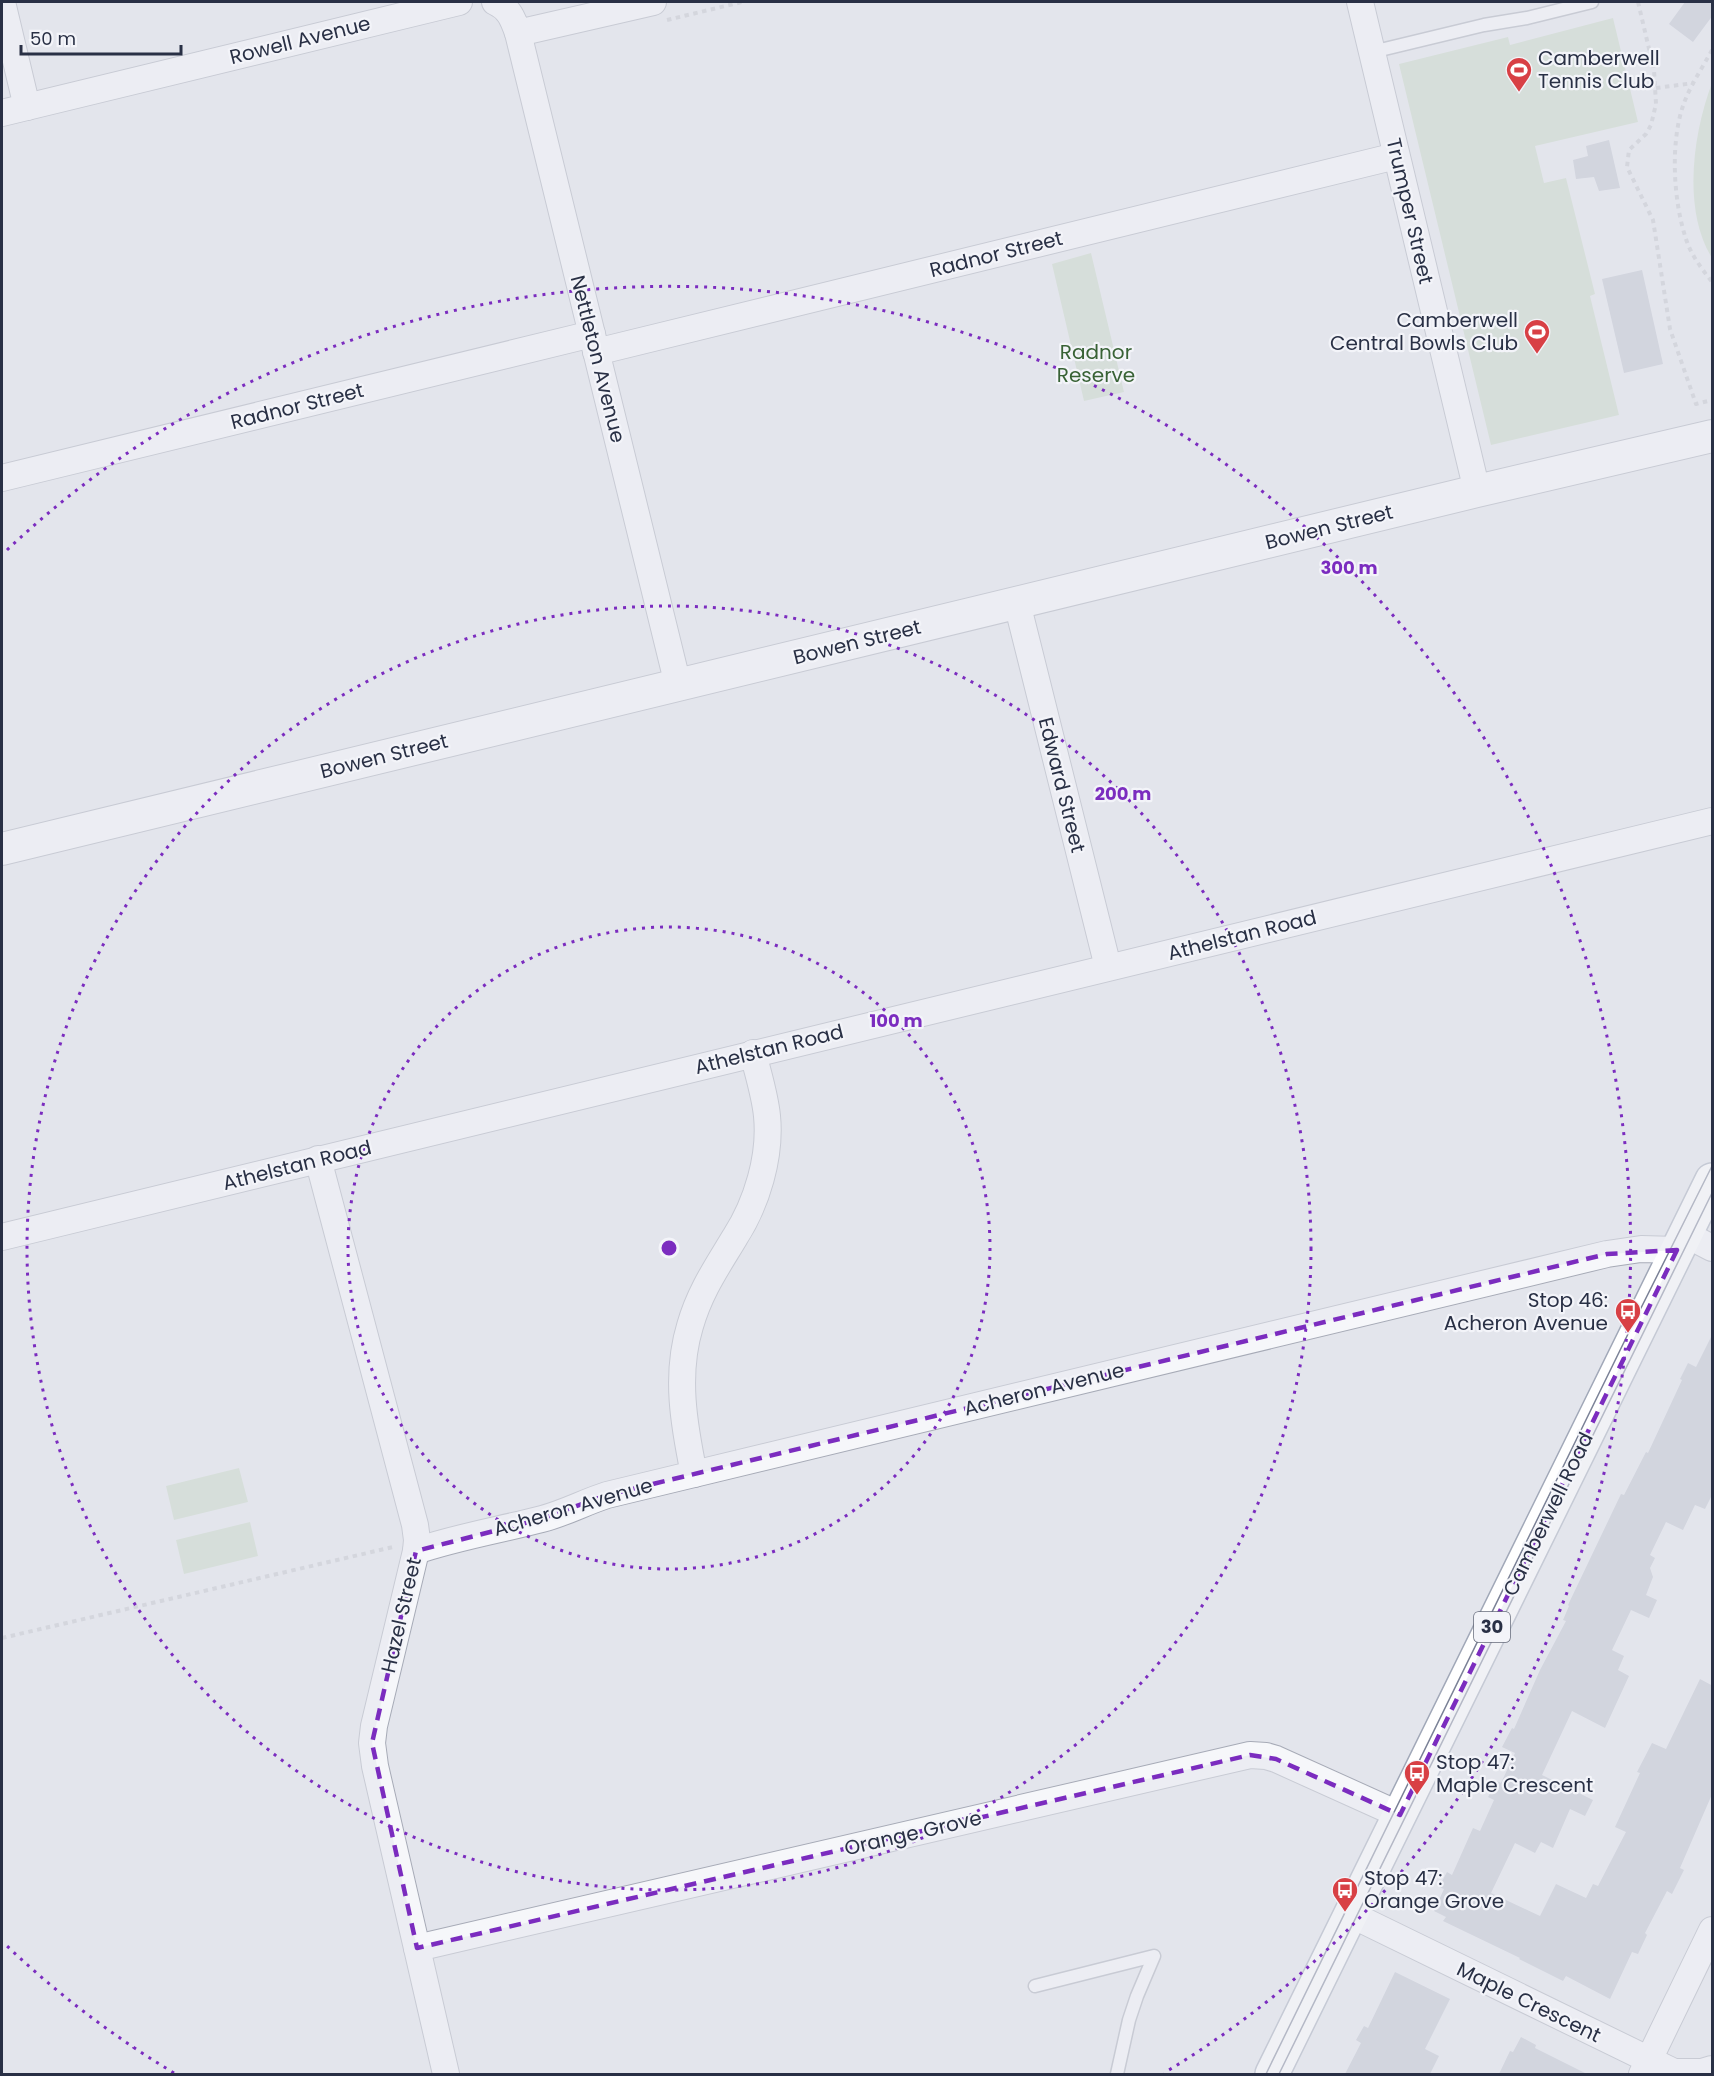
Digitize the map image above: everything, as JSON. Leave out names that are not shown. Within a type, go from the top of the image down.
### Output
[{"type":"main road","name":"Camberwell Road","points":[[1272,2074],[1350,1914],[1693,1238],[1713,1180]]},
{"type":"street","points":[[2,2],[27,106]]},
{"type":"street","name":"Rowell Avenue","points":[[2,113],[459,2]]},
{"type":"street","points":[[495,2],[511,14],[518,33],[652,2]]},
{"type":"street","name":"Trumper Street","points":[[1360,2],[1477,491]]},
{"type":"street","name":"Nettleton Avenue","points":[[518,33],[678,685]]},
{"type":"street","name":"Radnor Street","points":[[2,478],[1396,156]]},
{"type":"street","name":"Bowen Street","points":[[2,849],[1477,491],[1713,436]]},
{"type":"street","name":"Edward Street","points":[[1017,603],[1108,967]]},
{"type":"street","name":"Athelstan Road","points":[[2,1237],[1713,821]]},
{"type":"street","points":[[694,1474],[684,1423],[682,1397],[689,1328],[708,1280],[747,1216],[756,1195],[765,1154],[767,1116],[753,1053]]},
{"type":"street","name":"Hazel Street","points":[[318,1159],[415,1525],[417,1546],[374,1726],[372,1743],[377,1775],[446,2074]]},
{"type":"street","name":"Acheron Avenue","points":[[417,1546],[541,1519],[608,1495],[694,1474],[1607,1254],[1693,1238]]},
{"type":"street","name":"Orange Grove","points":[[417,1948],[1250,1755],[1276,1759],[1400,1815]]},
{"type":"street","name":"Maple Crescent","points":[[1350,1914],[1645,2067],[1674,2072],[1702,2072],[1713,2069]]},
{"type":"street","points":[[1645,2067],[1713,1930]]},
{"type":"lane","points":[[1372,52],[1592,2]]},
{"type":"lane","points":[[1035,1986],[1154,1956],[1129,2020],[1117,2074]]},
{"type":"path","points":[[1638,2],[1656,88],[1651,125],[1646,134],[1629,150],[1627,167],[1653,220],[1670,329],[1696,404],[1713,400]]},
{"type":"path","points":[[1713,50],[1684,103],[1676,148],[1677,198],[1686,240],[1695,258],[1713,282]]},
{"type":"path","points":[[1656,88],[1694,83]]},
{"type":"path","points":[[2,1638],[388,1548],[417,1546]]},
{"type":"highlighted area","points":[[1677,1250],[1400,1815],[1276,1759],[1250,1755],[417,1948],[372,1743],[416,1551],[541,1519],[607,1495],[1607,1254]]},
{"type":"green space","points":[[1613,18],[1638,122],[1535,146],[1544,183],[1566,178],[1595,294],[1590,296],[1619,415],[1491,445],[1399,64],[1508,37],[1510,45]]},
{"type":"green space","points":[[1712,83],[1712,258],[1703,239],[1697,217],[1694,171],[1700,125]]},
{"type":"green space","name":"Radnor Reserve","points":[[1091,253],[1124,392],[1084,401],[1052,264]]},
{"type":"green space","points":[[239,1468],[248,1502],[174,1520],[166,1486]]},
{"type":"green space","points":[[250,1522],[258,1556],[184,1574],[176,1540]]},
{"type":"building","points":[[1685,2],[1713,2],[1713,15],[1693,42],[1669,24]]},
{"type":"building","points":[[1609,140],[1620,188],[1599,191],[1594,177],[1576,179],[1573,160],[1588,156],[1586,146]]},
{"type":"building","points":[[1642,270],[1663,364],[1624,373],[1602,279]]},
{"type":"building","points":[[1713,1333],[1713,1493],[1705,1509],[1695,1505],[1683,1530],[1666,1522],[1650,1555],[1655,1558],[1650,1568],[1653,1577],[1646,1595],[1657,1600],[1649,1618],[1631,1610],[1612,1650],[1624,1656],[1618,1670],[1629,1676],[1605,1728],[1572,1711],[1542,1775],[1593,1800],[1585,1816],[1570,1809],[1553,1848],[1541,1842],[1535,1853],[1515,1843],[1491,1893],[1540,1916],[1556,1884],[1586,1898],[1593,1884],[1598,1886],[1626,1832],[1615,1827],[1640,1773],[1637,1772],[1652,1743],[1666,1749],[1700,1679],[1713,1686],[1713,1792],[1680,1868],[1684,1870],[1672,1894],[1667,1891],[1645,1933],[1647,1935],[1638,1954],[1632,1952],[1610,1999],[1566,1976],[1563,1981],[1443,1921],[1446,1917],[1434,1911],[1444,1889],[1439,1887],[1447,1872],[1452,1875],[1473,1828],[1480,1831],[1494,1800],[1488,1797],[1497,1781],[1501,1783],[1515,1753],[1502,1747],[1512,1728],[1514,1729],[1540,1670],[1566,1621],[1563,1620],[1568,1605],[1621,1494],[1624,1495],[1646,1452],[1648,1453],[1688,1363],[1696,1367]]},
{"type":"building","points":[[1395,1972],[1450,1999],[1425,2049],[1439,2056],[1430,2074],[1345,2074],[1361,2043],[1356,2040],[1364,2026],[1368,2028]]},
{"type":"building","points":[[1521,2037],[1536,2045],[1535,2048],[1587,2074],[1499,2074],[1510,2051],[1513,2052]]},
{"type":"tram line","points":[[1266,2074],[1712,1166]]},
{"type":"tram line","points":[[1279,2074],[1712,1193]]},
{"type":"place","name":"Camberwell Tennis Club","points":[[1519,93]]},
{"type":"place","name":"Camberwell Central Bowls Club","points":[[1537,355]]},
{"type":"place","name":"Stop 46: Acheron Avenue","points":[[1628,1334]]},
{"type":"place","name":"Stop 47: Maple Crescent","points":[[1417,1796]]},
{"type":"place","name":"Stop 47: Orange Grove","points":[[1345,1913]]}]
